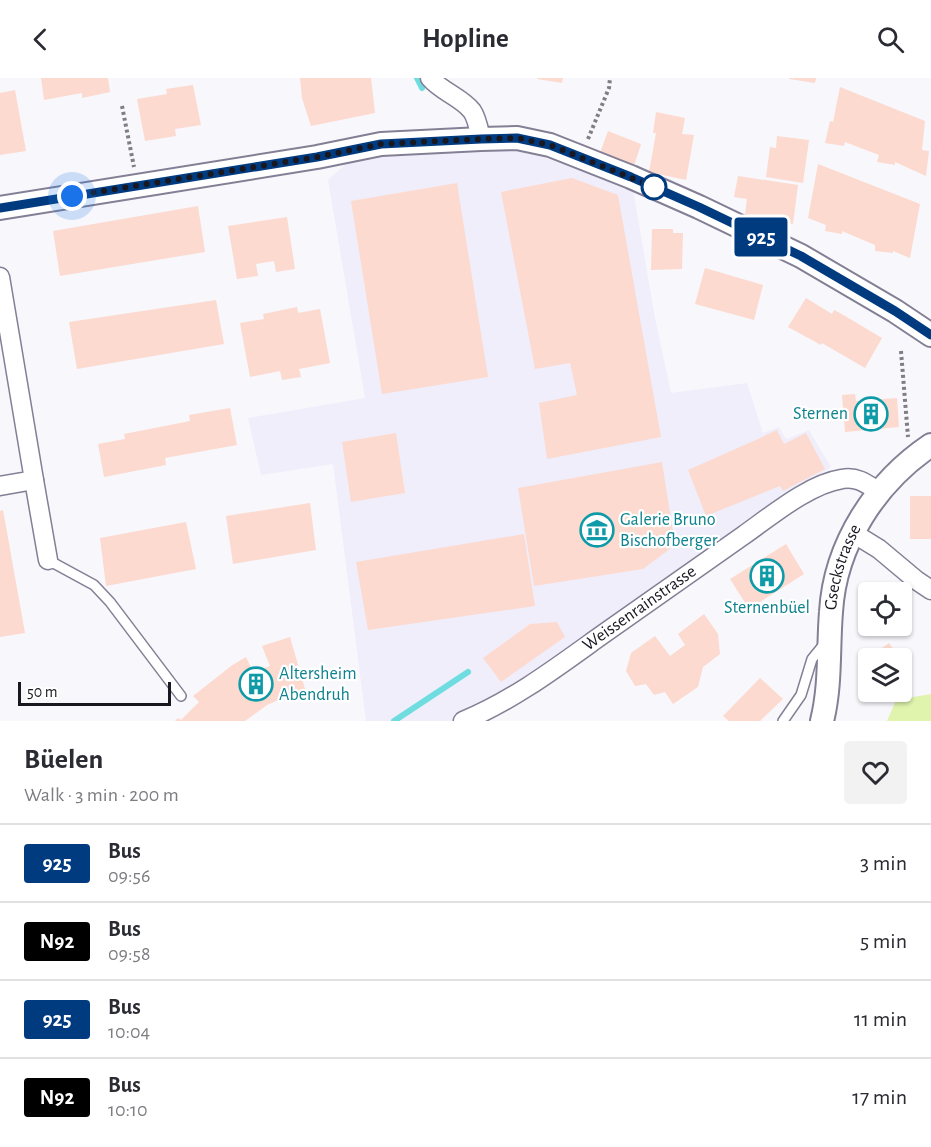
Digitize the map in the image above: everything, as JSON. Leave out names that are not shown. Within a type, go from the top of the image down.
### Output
[{"type":"street","points":[[430,78],[435,84],[446,84],[473,112],[481,139]]},
{"type":"street","points":[[0,208],[317,157],[381,144],[517,138],[550,145],[699,207],[801,256],[895,311],[931,335]]},
{"type":"street","points":[[0,277],[48,560]]},
{"type":"street","name":"Gseckstrasse","points":[[822,721],[828,689],[833,591],[843,552],[879,492],[906,464],[931,445]]},
{"type":"street","name":"Weissenrainstrasse","points":[[464,721],[485,712],[547,675],[810,490],[834,480],[852,478],[866,483],[879,492]]},
{"type":"street","points":[[0,486],[34,480]]},
{"type":"street","points":[[853,533],[888,556],[931,590]]},
{"type":"lane","points":[[48,560],[94,585],[110,602],[181,696]]},
{"type":"lane","points":[[783,721],[801,695],[812,659],[830,636]]},
{"type":"path","points":[[581,157],[609,88],[610,78]]},
{"type":"path","points":[[122,106],[137,185]]},
{"type":"path","points":[[901,351],[909,444]]},
{"type":"shaded area","points":[[483,147],[525,152],[564,163],[633,189],[655,318],[671,393],[747,383],[763,433],[779,427],[786,439],[809,430],[831,467],[694,559],[515,688],[457,721],[366,721],[333,464],[261,475],[248,418],[365,398],[328,180],[348,162],[387,154]]},
{"type":"green space","points":[[931,694],[931,721],[887,721],[895,702],[912,702],[912,697]]},
{"type":"building","points":[[41,78],[108,78],[110,92],[82,98],[82,93],[44,100]]},
{"type":"building","points":[[300,78],[371,78],[375,113],[311,126],[302,98]]},
{"type":"building","points":[[537,78],[563,78],[562,83]]},
{"type":"building","points":[[789,78],[816,78],[815,83]]},
{"type":"building","points":[[193,85],[201,125],[175,129],[176,136],[145,141],[137,99],[167,94],[166,89]]},
{"type":"building","points":[[840,87],[925,121],[922,150],[929,151],[926,176],[895,162],[895,165],[877,162],[879,155],[845,142],[844,146],[825,143],[830,121],[833,122]]},
{"type":"building","points":[[15,90],[26,151],[0,155],[0,93]]},
{"type":"building","points":[[656,112],[685,118],[682,134],[694,135],[686,180],[649,172],[656,133],[653,133]]},
{"type":"building","points":[[608,131],[641,144],[634,166],[600,153]]},
{"type":"building","points":[[777,136],[809,140],[803,183],[766,177],[770,147],[776,148]]},
{"type":"building","points":[[818,164],[920,204],[910,258],[893,251],[893,253],[875,251],[875,245],[842,231],[842,234],[825,231],[826,225],[808,218]]},
{"type":"building","points":[[738,176],[798,185],[793,224],[745,215],[747,199],[734,197]]},
{"type":"building","points":[[572,178],[618,195],[661,437],[547,459],[539,403],[577,395],[570,363],[535,369],[501,192]]},
{"type":"building","points":[[457,183],[488,377],[382,394],[351,201]]},
{"type":"building","points":[[198,206],[205,252],[60,276],[53,231]]},
{"type":"building","points":[[287,217],[295,269],[276,272],[274,261],[256,264],[258,276],[237,279],[228,226]]},
{"type":"building","points":[[652,229],[673,229],[673,233],[683,233],[682,269],[651,270]]},
{"type":"building","points":[[705,268],[763,285],[754,320],[695,304]]},
{"type":"building","points":[[806,298],[832,314],[834,310],[840,313],[882,338],[865,368],[822,343],[821,345],[788,327]]},
{"type":"building","points":[[216,300],[224,344],[77,369],[69,322]]},
{"type":"building","points":[[297,307],[298,313],[320,309],[330,363],[299,369],[301,377],[282,380],[280,371],[250,377],[240,323],[264,319],[263,314]]},
{"type":"building","name":"Sternen","points":[[855,394],[856,401],[897,398],[899,427],[845,432],[842,395]]},
{"type":"building","points":[[230,408],[237,445],[165,458],[166,465],[104,477],[98,444],[125,439],[124,434],[190,421],[189,415]]},
{"type":"building","points":[[777,430],[784,444],[806,433],[825,469],[783,491],[780,486],[706,516],[688,470]]},
{"type":"building","points":[[396,433],[405,493],[351,502],[342,442]]},
{"type":"building","points":[[662,462],[675,545],[643,569],[534,586],[518,488]]},
{"type":"building","points":[[910,496],[931,496],[931,539],[910,539]]},
{"type":"building","points":[[310,503],[316,550],[233,564],[226,516]]},
{"type":"building","points":[[3,510],[25,633],[0,637],[0,511]]},
{"type":"building","points":[[186,522],[196,569],[106,586],[100,538]]},
{"type":"building","points":[[524,534],[535,606],[368,630],[356,562]]},
{"type":"building","name":"Sternenbüel","points":[[786,544],[804,574],[749,609],[730,579]]},
{"type":"building","points":[[704,614],[718,634],[720,654],[703,667],[698,687],[673,704],[665,692],[654,695],[646,684],[635,686],[626,671],[631,653],[655,636],[670,656],[685,645],[678,634]]},
{"type":"building","points":[[557,622],[565,637],[501,682],[483,658],[530,624]]},
{"type":"building","name":"Altersheim Abendruh","points":[[290,637],[305,689],[267,705],[245,721],[175,721],[178,718],[181,720],[199,702],[193,696],[246,657],[253,672],[270,666],[262,646]]},
{"type":"building","points":[[889,643],[893,648],[882,648]]},
{"type":"building","points":[[760,678],[783,699],[760,721],[729,721],[723,716]]},
{"type":"waterway","points":[[417,78],[422,88]]},
{"type":"waterway","points":[[394,721],[468,672]]},
{"type":"bus line","name":"925","points":[[0,208],[317,157],[381,144],[517,138],[550,145],[699,207],[801,256],[895,311],[931,335]]},
{"type":"place","name":"Sternen","points":[[871,414]]},
{"type":"place","name":"Galerie Bruno Bischofberger","points":[[597,530]]},
{"type":"place","name":"Sternenbüel","points":[[767,576]]},
{"type":"place","name":"Altersheim Abendruh","points":[[256,684]]},
{"type":"route","points":[[72,196],[317,157],[381,144],[517,138],[550,145],[654,187]]}]
